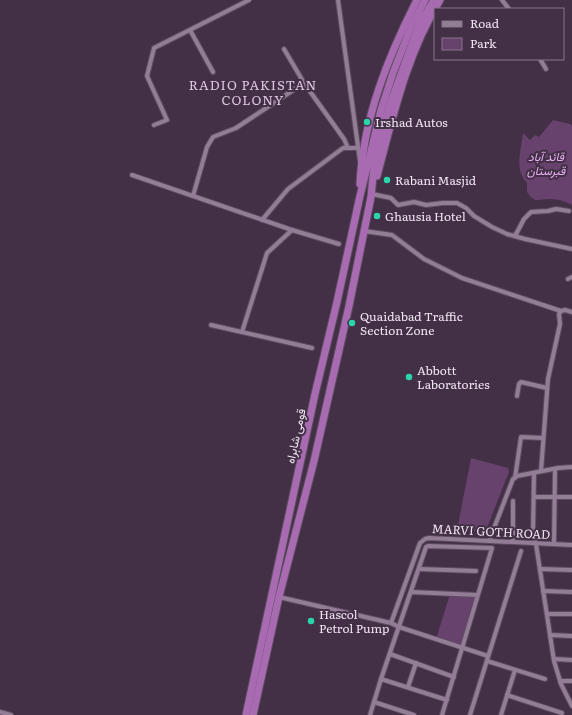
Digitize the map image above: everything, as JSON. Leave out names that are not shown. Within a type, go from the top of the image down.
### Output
[{"type":"highway","points":[[360,196],[361,169],[373,107],[383,74],[398,37],[417,0]]},
{"type":"highway","points":[[371,165],[381,110],[393,73],[411,27],[425,0]]},
{"type":"highway","points":[[371,165],[388,110],[420,23],[434,0]]},
{"type":"highway","points":[[372,195],[393,112],[404,78],[414,52],[434,12]]},
{"type":"highway","name":"قومی شاہراہ","points":[[253,715],[279,597],[314,461],[349,306],[372,195],[371,165]]},
{"type":"highway","name":"قومی شاہراہ","points":[[246,715],[360,196],[371,165]]},
{"type":"street","points":[[154,125],[167,120],[147,76],[154,48],[249,0]]},
{"type":"street","points":[[338,0],[361,169]]},
{"type":"street","points":[[502,0],[508,8]]},
{"type":"street","points":[[190,30],[213,72]]},
{"type":"street","points":[[284,49],[304,83],[344,139],[348,148]]},
{"type":"street","points":[[541,60],[546,69]]},
{"type":"street","points":[[193,196],[206,147],[213,137],[236,128],[304,83]]},
{"type":"street","points":[[262,220],[288,189],[343,148],[358,148]]},
{"type":"street","points":[[132,175],[262,220],[339,244]]},
{"type":"street","points":[[372,195],[391,198],[398,205],[414,202],[426,205],[443,202],[457,204],[466,208],[474,216],[492,227],[515,236],[572,249]]},
{"type":"street","points":[[515,236],[524,219],[531,212],[548,212],[556,209],[569,211]]},
{"type":"street","points":[[242,332],[267,253],[292,230]]},
{"type":"street","points":[[364,231],[392,235],[424,259],[462,278],[561,311],[565,310],[572,312]]},
{"type":"street","points":[[541,471],[548,378],[560,324],[559,314],[561,311]]},
{"type":"street","points":[[211,325],[312,348]]},
{"type":"street","points":[[516,396],[519,384],[522,382],[547,388]]},
{"type":"street","points":[[515,478],[521,436],[543,438]]},
{"type":"street","points":[[489,541],[513,479],[517,476],[572,466]]},
{"type":"street","points":[[554,544],[555,469]]},
{"type":"street","points":[[534,473],[533,533],[554,659],[560,681],[571,701],[572,706]]},
{"type":"street","points":[[534,497],[572,497]]},
{"type":"street","points":[[513,501],[513,542]]},
{"type":"street","name":"MARVI GOTH ROAD","points":[[391,623],[422,540],[429,538],[572,545]]},
{"type":"street","points":[[370,715],[426,547],[492,548],[442,715]]},
{"type":"street","points":[[470,715],[521,551]]},
{"type":"street","points":[[419,569],[476,571]]},
{"type":"street","points":[[540,569],[572,570]]},
{"type":"street","points":[[543,591],[572,592]]},
{"type":"street","points":[[411,592],[477,595]]},
{"type":"street","points":[[279,597],[391,623],[463,648],[515,670],[545,679]]},
{"type":"street","points":[[547,614],[572,614]]},
{"type":"street","points":[[550,635],[572,636]]},
{"type":"street","points":[[390,654],[454,677]]},
{"type":"street","points":[[554,659],[572,660]]},
{"type":"street","points":[[408,687],[416,663]]},
{"type":"street","points":[[501,715],[515,670]]},
{"type":"street","points":[[381,679],[447,700]]},
{"type":"street","points":[[560,681],[572,681]]},
{"type":"street","points":[[507,695],[562,713]]},
{"type":"street","points":[[374,702],[414,715]]},
{"type":"street","points":[[398,715],[399,710]]},
{"type":"street","points":[[0,712],[11,715]]},
{"type":"green space","name":"قائد آباد قبرستان","points":[[553,120],[570,124],[572,126],[572,205],[559,200],[537,200],[532,198],[527,192],[527,183],[523,178],[519,166],[523,133],[530,140],[535,135],[539,137]]},
{"type":"green space","points":[[471,458],[508,468],[509,472],[485,533],[457,530]]},
{"type":"green space","points":[[450,594],[477,595],[463,648],[436,639]]},
{"type":"place","name":"Irshad Autos","points":[[367,122]]},
{"type":"place","name":"Rabani Masjid","points":[[387,180]]},
{"type":"place","name":"Ghausia Hotel","points":[[377,216]]},
{"type":"place","name":"Quaidabad Traffic Section Zone","points":[[352,323]]},
{"type":"place","name":"Abbott Laboratories","points":[[409,377]]},
{"type":"place","name":"Hascol Petrol Pump","points":[[311,621]]},
{"type":"district","name":"RADIO PAKISTAN COLONY","points":[[253,92]]}]
